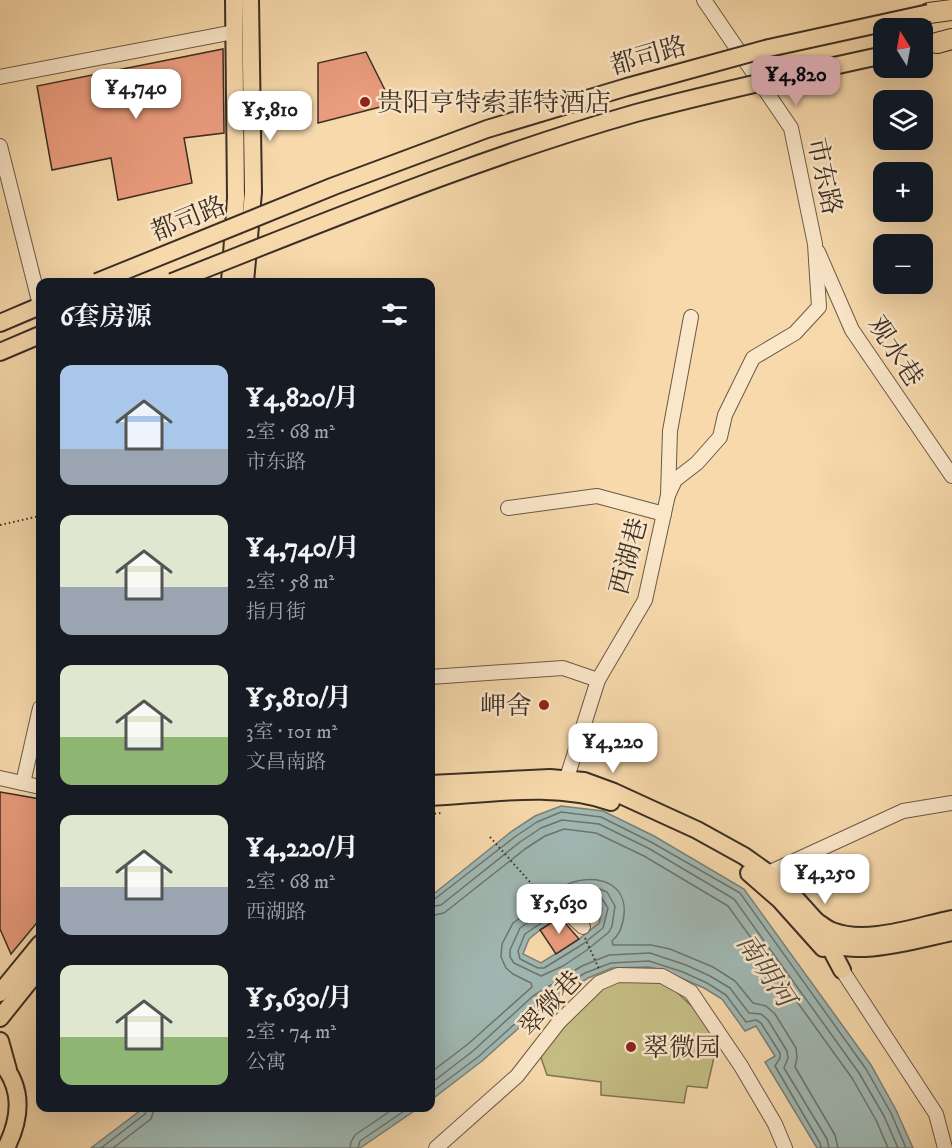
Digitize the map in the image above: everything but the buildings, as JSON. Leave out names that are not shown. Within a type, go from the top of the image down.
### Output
[{"type":"highway","points":[[929,13],[952,8]]},
{"type":"main road","points":[[230,278],[236,198],[234,0]]},
{"type":"main road","points":[[245,278],[253,192],[250,0]]},
{"type":"main road","name":"都司路","points":[[107,278],[334,186],[487,129],[769,48],[929,13]]},
{"type":"main road","name":"都司路","points":[[182,278],[479,164],[613,121],[775,78],[873,57]]},
{"type":"main road","points":[[0,323],[36,307]]},
{"type":"main road","points":[[0,352],[36,337]]},
{"type":"main road","points":[[435,784],[550,778],[582,794],[609,801],[692,840],[739,866],[762,882],[810,924],[826,942],[842,970]]},
{"type":"main road","points":[[435,797],[565,786],[584,781],[614,792],[697,830],[744,856],[768,873],[789,891],[842,970]]},
{"type":"main road","points":[[810,924],[856,936],[881,934],[952,919]]},
{"type":"main road","points":[[826,942],[855,948],[886,946],[952,932]]},
{"type":"main road","points":[[0,993],[36,949]]},
{"type":"main road","points":[[0,1018],[36,973]]},
{"type":"main road","points":[[0,1041],[4,1065],[16,1089],[18,1109],[14,1148]]},
{"type":"main road","points":[[6,1148],[15,1130]]},
{"type":"street","name":"市东路","points":[[704,0],[791,128],[815,244]]},
{"type":"street","points":[[0,77],[234,32]]},
{"type":"street","points":[[0,146],[2,163],[36,290]]},
{"type":"street","points":[[668,495],[675,480],[697,463],[720,437],[725,415],[753,358],[795,333],[819,307],[815,244]]},
{"type":"street","name":"观水巷","points":[[815,244],[852,330],[952,476]]},
{"type":"street","name":"西湖巷","points":[[565,786],[598,680],[645,600],[668,495],[670,431],[691,316]]},
{"type":"street","points":[[508,508],[597,496],[664,514]]},
{"type":"street","points":[[435,677],[563,668],[598,680]]},
{"type":"street","points":[[24,783],[36,727]]},
{"type":"street","points":[[0,778],[36,786]]},
{"type":"street","points":[[768,873],[903,811],[952,803]]},
{"type":"street","points":[[567,912],[583,927]]},
{"type":"street","points":[[842,970],[932,1107],[945,1148]]},
{"type":"street","name":"翠微巷","points":[[435,1148],[517,1076],[559,1022],[604,978],[618,975],[662,976],[691,992],[741,1066],[775,1124],[785,1148]]},
{"type":"path","points":[[0,525],[36,517]]},
{"type":"path","points":[[435,814],[442,813]]},
{"type":"path","points":[[490,837],[537,890],[567,912]]},
{"type":"path","points":[[583,927],[584,935],[604,978]]},
{"type":"shaded area","name":"翠微园","points":[[618,978],[666,982],[699,1013],[718,1040],[707,1088],[687,1086],[684,1103],[601,1095],[601,1082],[547,1075],[540,1055],[589,996]]},
{"type":"water","name":"南明河","points":[[561,806],[603,811],[654,836],[744,889],[871,1065],[896,1110],[913,1148],[817,1148],[765,1062],[775,1056],[756,1026],[745,1031],[722,999],[704,988],[663,970],[649,967],[612,968],[588,978],[541,1008],[482,1061],[435,1097],[435,893],[512,831],[535,816]],"holes":[[[597,901],[602,909],[599,923],[579,939],[541,963],[523,954],[529,939],[579,904]]]},
{"type":"water","points":[[138,1112],[413,1112],[360,1148],[91,1148]]},
{"type":"place","name":"贵阳亨特索菲特酒店","points":[[365,102]]},
{"type":"place","name":"岬舍","points":[[544,705]]},
{"type":"place","name":"翠微园","points":[[631,1047]]}]
